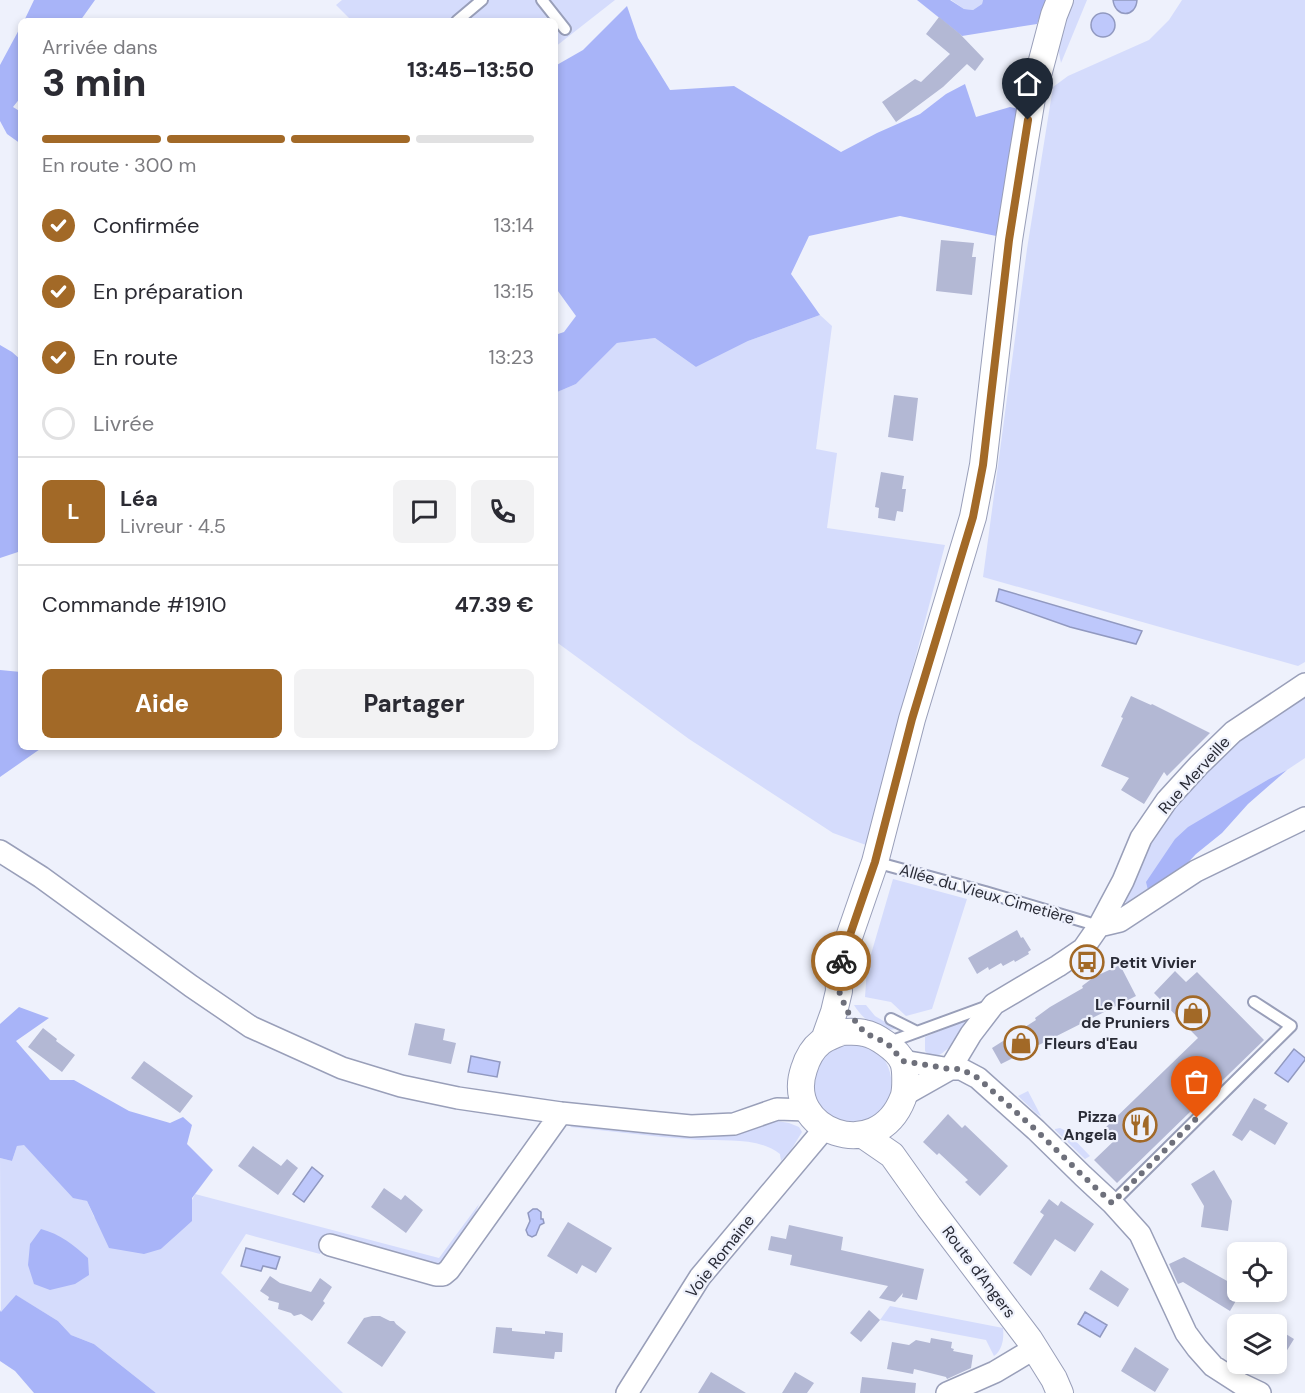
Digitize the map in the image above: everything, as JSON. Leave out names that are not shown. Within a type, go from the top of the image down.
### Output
[{"type":"street","points":[[824,1040],[839,991],[838,969],[875,862],[912,719],[973,517],[983,465],[1009,240],[1032,98],[1060,0]]},
{"type":"street","name":"Rue Merveille","points":[[994,1004],[1083,949],[1099,926],[1123,881],[1141,838],[1167,800],[1233,732],[1305,684]]},
{"type":"street","points":[[1099,926],[1120,921],[1196,871],[1305,818]]},
{"type":"street","points":[[0,851],[41,877],[251,1027],[342,1068],[401,1086],[458,1098],[561,1113],[691,1126],[734,1124],[777,1109],[812,1108]]},
{"type":"street","points":[[839,991],[847,1011],[886,1039],[950,1069],[961,1069],[978,1078],[1036,1130],[1112,1203],[1140,1234],[1186,1333],[1197,1348],[1213,1366],[1260,1393]]},
{"type":"street","points":[[904,1095],[950,1069],[971,1034],[994,1004]]},
{"type":"street","points":[[841,1032],[886,1039],[905,1074],[904,1095],[896,1114],[881,1128],[863,1135],[843,1135],[812,1108],[801,1078],[807,1058],[822,1041],[841,1032]]},
{"type":"street","name":"Voie Romaine","points":[[627,1393],[700,1277],[812,1108]]},
{"type":"street","points":[[330,1245],[443,1275],[449,1270],[561,1113]]},
{"type":"street","points":[[890,1119],[892,1155]]},
{"type":"street","name":"Route d'Angers","points":[[863,1135],[892,1155],[1035,1348],[1060,1393]]},
{"type":"street","points":[[947,1393],[995,1372],[1035,1348]]},
{"type":"lane","points":[[461,18],[482,0]]},
{"type":"lane","points":[[542,0],[556,18]]},
{"type":"lane","points":[[558,20],[565,29]]},
{"type":"lane","name":"Allée du Vieux Cimetière","points":[[875,862],[1099,926]]},
{"type":"lane","points":[[1112,1203],[1291,1026],[1254,1002]]},
{"type":"lane","points":[[886,1039],[917,1032],[994,1004]]},
{"type":"lane","points":[[886,1039],[917,1032]]},
{"type":"shaded area","points":[[34,0],[95,0],[82,18],[25,18]]},
{"type":"shaded area","points":[[342,0],[615,0],[558,45],[558,18],[349,18],[336,5]]},
{"type":"shaded area","points":[[917,0],[950,0],[964,9],[973,10],[982,4],[983,0],[1046,0],[1037,24],[962,36]]},
{"type":"shaded area","points":[[951,0],[983,0],[982,4],[973,10],[964,9]]},
{"type":"shaded area","points":[[1071,0],[1087,0],[1061,63],[1057,43]]},
{"type":"shaded area","points":[[1113,0],[1137,0],[1133,10],[1125,14],[1117,10]]},
{"type":"shaded area","points":[[1182,0],[1305,0],[1305,662],[1298,666],[983,577],[1027,249],[1053,87],[1068,76],[1149,40],[1169,20]]},
{"type":"shaded area","points":[[627,6],[638,38],[670,90],[734,86],[841,152],[920,114],[946,94],[965,84],[976,117],[1010,107],[1019,109],[1001,237],[900,216],[809,236],[791,274],[820,315],[748,341],[696,367],[655,338],[617,343],[576,384],[558,392],[558,334],[564,332],[576,316],[558,291],[558,64],[583,50]]},
{"type":"shaded area","points":[[1103,13],[1108,14],[1114,20],[1114,30],[1108,36],[1103,37],[1098,36],[1092,30],[1091,25],[1092,20],[1098,14]]},
{"type":"shaded area","points":[[18,32],[18,101],[13,107],[18,110],[18,142],[7,134],[0,121],[0,65]]},
{"type":"shaded area","points":[[820,315],[832,326],[816,449],[837,453],[827,528],[945,545],[866,845],[833,833],[689,739],[558,643],[558,392],[576,384],[617,343],[655,338],[696,367],[748,341]]},
{"type":"shaded area","points":[[0,345],[18,357],[18,552],[0,558]]},
{"type":"shaded area","points":[[999,589],[1142,631],[1136,644],[1070,627],[996,601]]},
{"type":"shaded area","points":[[0,670],[18,672],[18,750],[39,750],[0,777]]},
{"type":"shaded area","points":[[1305,694],[1305,758],[1209,815],[1152,893],[1133,903],[1127,903],[1122,898],[1149,839],[1176,801],[1228,747]]},
{"type":"shaded area","points":[[1287,770],[1248,804],[1222,833],[1196,854],[1179,872],[1152,893],[1148,890],[1146,882],[1175,839],[1188,827]]},
{"type":"shaded area","points":[[893,879],[967,899],[932,1009],[906,1016],[891,1002],[865,997],[867,968]]},
{"type":"shaded area","points":[[854,1005],[866,1005],[875,1016],[897,1029],[884,1029],[872,1024]]},
{"type":"shaded area","points":[[19,1007],[49,1018],[16,1041],[50,1080],[74,1080],[129,1111],[170,1123],[183,1117],[192,1125],[187,1144],[213,1170],[192,1198],[192,1221],[161,1249],[144,1254],[109,1248],[87,1201],[73,1198],[24,1145],[17,1146],[12,1161],[0,1158],[0,1024]]},
{"type":"shaded area","points":[[965,1022],[963,1028],[948,1049],[932,1059],[925,1051],[925,1037]]},
{"type":"shaded area","points":[[841,1044],[868,1046],[887,1064],[891,1076],[888,1100],[882,1111],[872,1119],[859,1124],[832,1120],[813,1099],[818,1059]]},
{"type":"shaded area","points":[[1294,1049],[1305,1060],[1288,1082],[1275,1073]]},
{"type":"shaded area","points":[[471,1056],[500,1062],[497,1077],[468,1072]]},
{"type":"shaded area","points":[[1028,1091],[1041,1116],[1018,1096]]},
{"type":"shaded area","points":[[577,1121],[739,1129],[777,1121],[799,1127],[802,1132],[781,1161],[780,1154],[752,1142],[662,1137],[570,1127]]},
{"type":"shaded area","points":[[1060,1128],[1066,1131],[1090,1156],[1085,1159],[1055,1130]]},
{"type":"shaded area","points":[[24,1144],[73,1197],[87,1201],[94,1217],[161,1249],[173,1238],[195,1194],[439,1258],[479,1204],[465,1239],[443,1267],[326,1240],[320,1254],[246,1234],[221,1273],[343,1393],[156,1393],[94,1344],[71,1335],[58,1321],[17,1296],[1,1313],[0,1158],[12,1161],[17,1146]]},
{"type":"shaded area","points":[[312,1167],[323,1176],[304,1202],[293,1194]]},
{"type":"shaded area","points":[[533,1209],[541,1212],[541,1219],[544,1223],[532,1237],[526,1230],[530,1221],[528,1213]]},
{"type":"shaded area","points":[[41,1229],[66,1241],[88,1258],[89,1275],[75,1284],[50,1290],[34,1284],[28,1265],[30,1244]]},
{"type":"shaded area","points":[[246,1248],[280,1257],[276,1269],[263,1266],[261,1271],[241,1266]]},
{"type":"shaded area","points":[[16,1295],[58,1321],[71,1335],[94,1344],[156,1393],[34,1393],[15,1371],[0,1361],[0,1310],[1,1312]]},
{"type":"shaded area","points":[[890,1306],[1003,1328],[1001,1347],[994,1356],[986,1340],[880,1320]]},
{"type":"shaded area","points":[[1085,1312],[1107,1325],[1100,1337],[1078,1324]]},
{"type":"building","points":[[939,17],[960,34],[984,59],[975,71],[967,64],[943,87],[896,122],[882,102],[915,79],[921,82],[950,54],[926,34]]},
{"type":"building","points":[[941,240],[974,243],[972,257],[976,257],[972,295],[936,291]]},
{"type":"building","points":[[894,395],[918,398],[913,441],[888,437]]},
{"type":"building","points":[[881,472],[904,476],[902,489],[906,489],[903,512],[897,511],[895,521],[878,518],[879,508],[875,507]]},
{"type":"building","points":[[1131,696],[1210,733],[1167,776],[1164,772],[1144,804],[1121,790],[1129,778],[1101,766]]},
{"type":"building","points":[[1017,930],[1031,950],[1029,954],[1003,966],[1001,963],[989,970],[988,967],[977,974],[968,958]]},
{"type":"building","points":[[1120,965],[1136,996],[1001,1064],[992,1048],[1036,1020],[1035,1018],[1050,1007],[1083,988],[1082,986],[1094,977]]},
{"type":"building","points":[[1175,971],[1186,982],[1197,972],[1264,1040],[1117,1183],[1094,1160],[1117,1138],[1106,1127],[1198,1038],[1154,993]]},
{"type":"building","points":[[415,1023],[445,1029],[443,1040],[456,1043],[451,1064],[408,1055]]},
{"type":"building","points":[[43,1028],[75,1055],[62,1072],[28,1047]]},
{"type":"building","points":[[144,1061],[193,1096],[180,1113],[131,1078]]},
{"type":"building","points":[[1254,1098],[1267,1105],[1264,1109],[1288,1123],[1275,1145],[1250,1130],[1242,1141],[1232,1135]]},
{"type":"building","points":[[948,1114],[962,1128],[965,1125],[1008,1166],[980,1196],[965,1182],[968,1180],[939,1153],[937,1155],[923,1142]]},
{"type":"building","points":[[253,1146],[281,1166],[287,1159],[298,1168],[278,1195],[238,1166]]},
{"type":"building","points":[[1214,1170],[1232,1201],[1228,1231],[1201,1227],[1204,1206],[1191,1184]]},
{"type":"building","points":[[384,1188],[401,1200],[405,1195],[423,1210],[406,1233],[371,1207]]},
{"type":"building","points":[[1049,1199],[1058,1206],[1061,1201],[1094,1224],[1075,1252],[1055,1239],[1031,1276],[1013,1263],[1044,1215],[1040,1212]]},
{"type":"building","points":[[568,1222],[612,1248],[596,1273],[582,1265],[577,1274],[547,1256]]},
{"type":"building","points":[[789,1225],[843,1237],[841,1250],[924,1269],[917,1300],[902,1297],[903,1293],[895,1302],[879,1298],[888,1286],[790,1265],[792,1255],[768,1250],[771,1236],[786,1239]]},
{"type":"building","points":[[1184,1257],[1227,1281],[1227,1302],[1235,1302],[1230,1311],[1183,1282],[1178,1284],[1169,1264]]},
{"type":"building","points":[[1101,1270],[1129,1289],[1118,1307],[1089,1289]]},
{"type":"building","points":[[270,1276],[280,1283],[311,1292],[320,1278],[332,1287],[323,1301],[325,1303],[312,1321],[301,1314],[294,1316],[278,1309],[279,1303],[268,1300],[269,1297],[260,1291]]},
{"type":"building","points":[[869,1310],[880,1320],[861,1342],[850,1333]]},
{"type":"building","points":[[372,1316],[394,1321],[406,1332],[382,1367],[347,1343],[364,1318]]},
{"type":"building","points":[[496,1327],[545,1334],[545,1331],[563,1333],[562,1352],[555,1352],[554,1359],[493,1353]]},
{"type":"building","points":[[1287,1335],[1294,1339],[1287,1350]]},
{"type":"building","points":[[931,1338],[952,1342],[953,1351],[973,1355],[971,1368],[947,1379],[914,1369],[913,1374],[887,1369],[892,1342],[909,1345],[916,1340],[930,1343]]},
{"type":"building","points":[[1135,1347],[1169,1369],[1155,1392],[1121,1371]]},
{"type":"building","points":[[711,1372],[746,1393],[698,1393]]},
{"type":"building","points":[[795,1372],[814,1383],[807,1393],[782,1393]]},
{"type":"building","points":[[862,1377],[916,1383],[915,1393],[860,1393]]},
{"type":"way so far","points":[[841,961],[838,969],[839,991],[847,1011],[865,1033],[887,1043],[903,1061],[961,1069],[978,1078],[1112,1203],[1197,1118]]},
{"type":"place","name":"Petit Vivier","points":[[1087,962]]},
{"type":"place","name":"Le Fournil de Pruniers","points":[[1193,1013]]},
{"type":"place","name":"Fleurs d'Eau","points":[[1021,1043]]},
{"type":"place","name":"Pizza Angela","points":[[1140,1125]]},
{"type":"route","points":[[841,961],[875,862],[912,719],[973,517],[983,465],[1009,240],[1028,120]]}]
